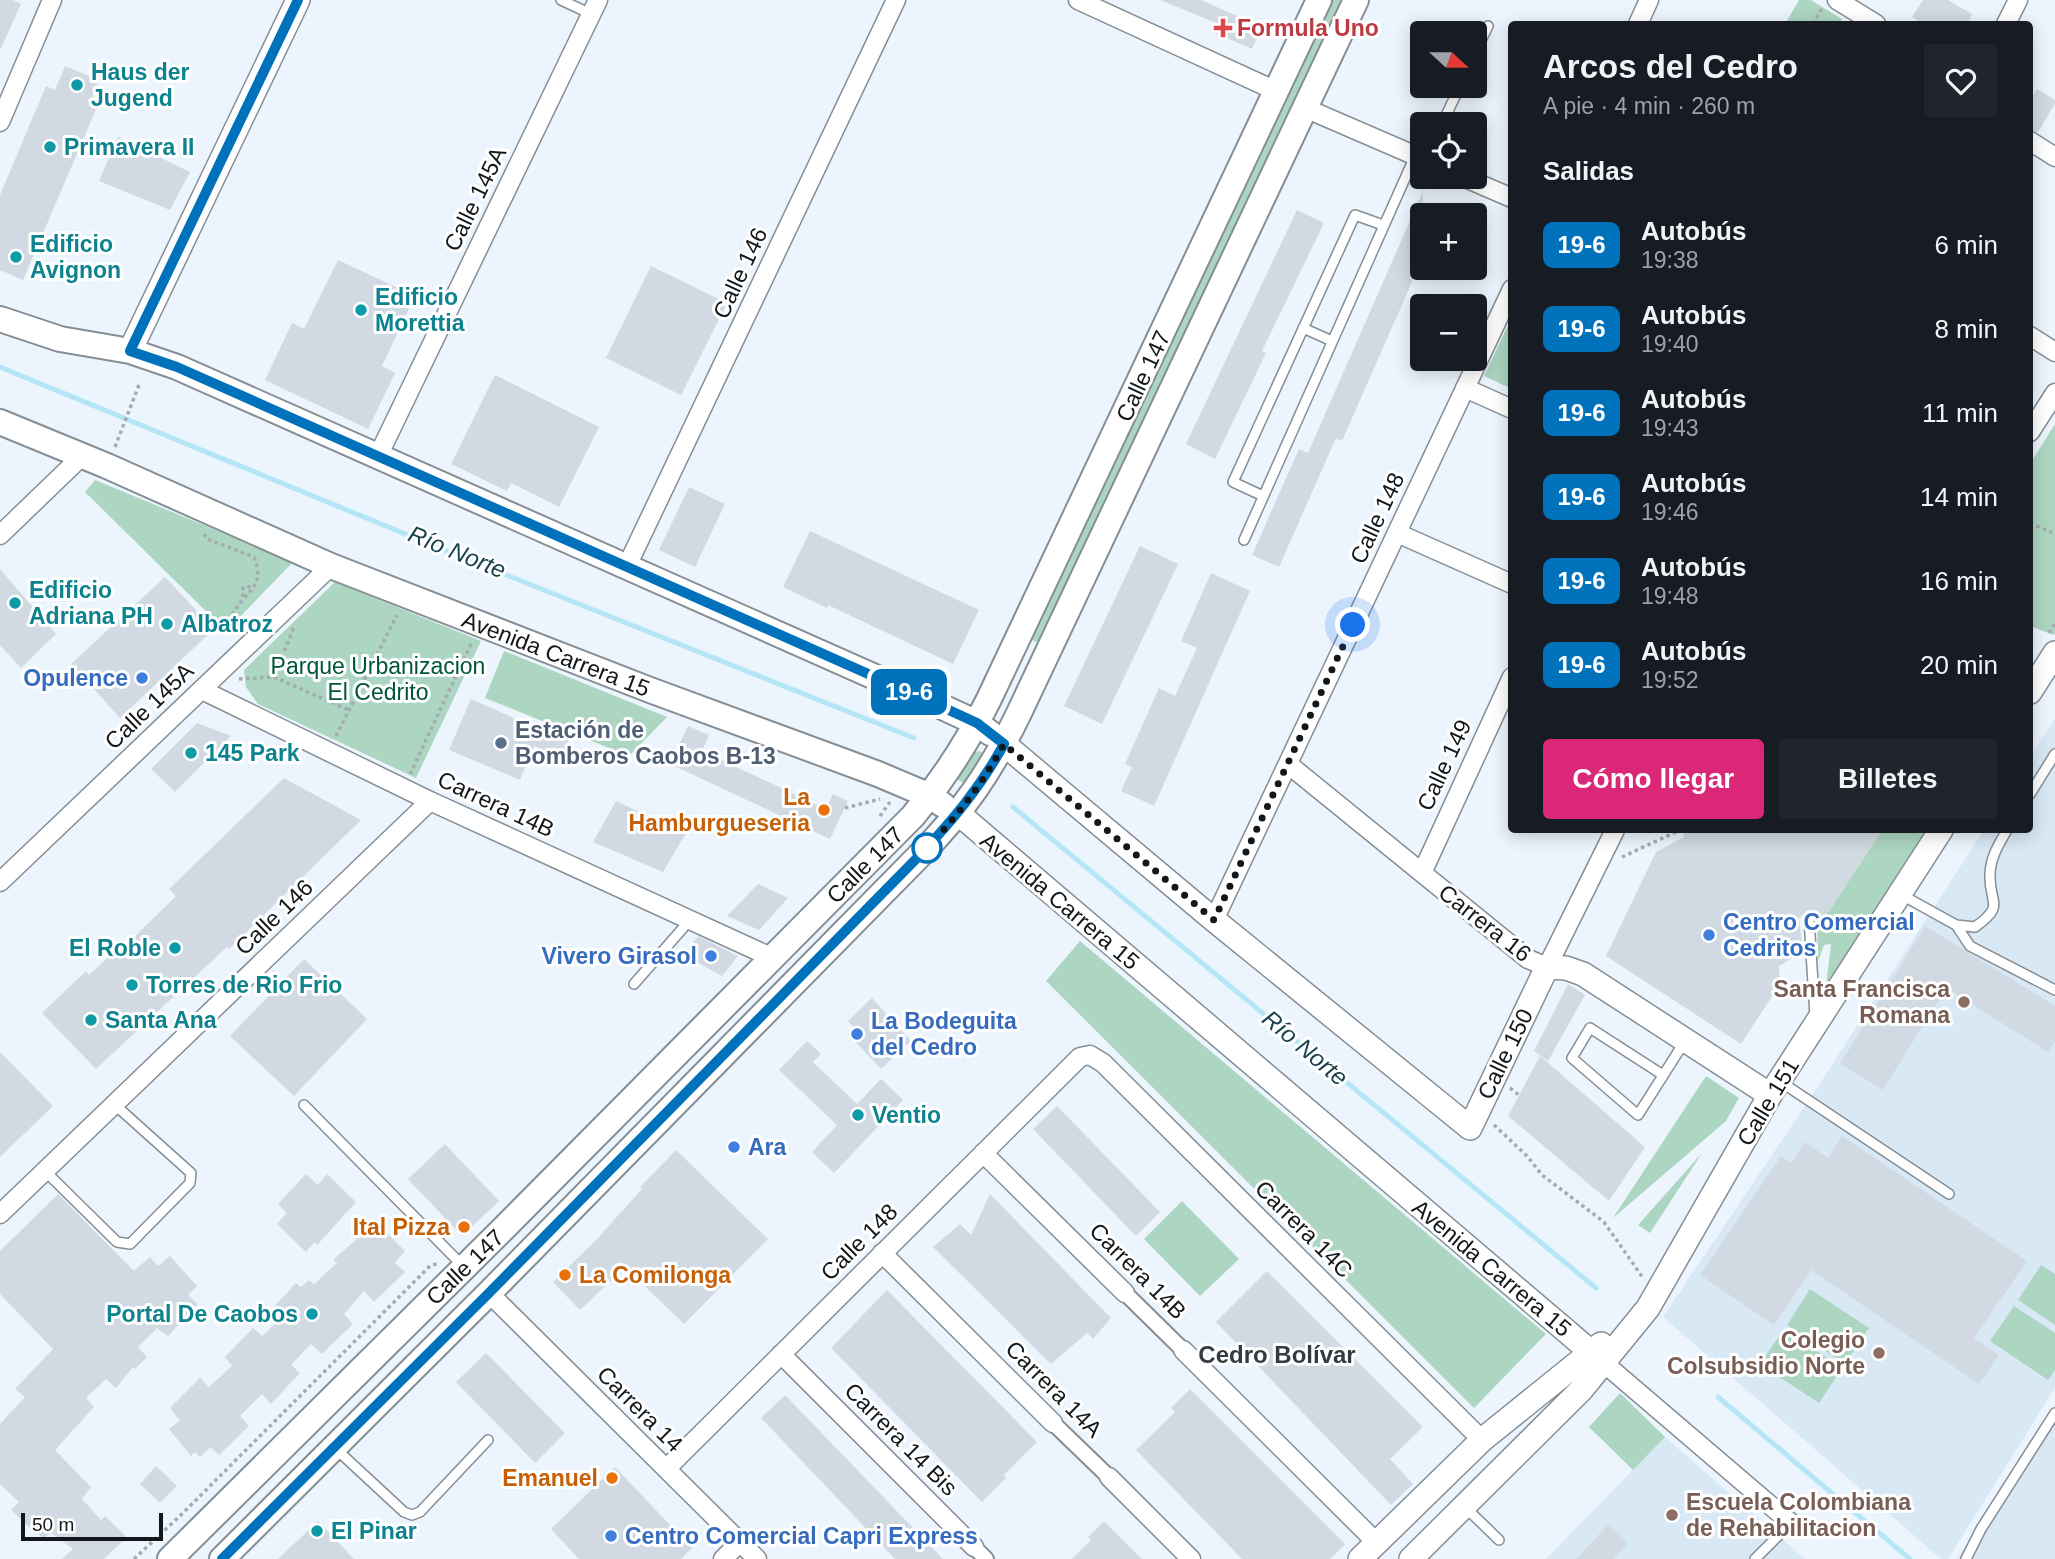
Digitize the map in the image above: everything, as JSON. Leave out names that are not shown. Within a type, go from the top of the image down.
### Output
[{"type":"main road","name":"Calle 147","points":[[170,1559],[773,958],[914,816],[930,796],[977,723],[1319,0]]},
{"type":"main road","name":"Calle 147","points":[[222,1559],[489,1293],[959,814],[1004,744],[1356,0]]},
{"type":"main road","points":[[0,320],[60,339],[130,351],[177,367],[977,723],[1004,744]]},
{"type":"main road","name":"Avenida Carrera 15","points":[[0,422],[331,566],[650,690],[878,774],[930,796],[959,814]]},
{"type":"street","points":[[0,122],[5,98],[52,0]]},
{"type":"street","points":[[130,351],[298,0]]},
{"type":"street","name":"Calle 146","points":[[627,566],[896,0]]},
{"type":"street","points":[[1078,0],[1276,91]]},
{"type":"street","points":[[1639,21],[1649,0]]},
{"type":"street","points":[[1837,0],[1871,21]]},
{"type":"street","points":[[2008,21],[2018,0]]},
{"type":"street","name":"Calle 145A","points":[[378,456],[595,7]]},
{"type":"street","points":[[1305,108],[1410,153]]},
{"type":"street","points":[[2033,143],[2055,157]]},
{"type":"street","points":[[1487,187],[1508,196]]},
{"type":"street","name":"Calle 148","points":[[1214,920],[1508,297]]},
{"type":"street","points":[[2033,338],[2055,352]]},
{"type":"street","points":[[1465,388],[1508,407]]},
{"type":"street","points":[[2033,427],[2055,393]]},
{"type":"street","points":[[0,535],[82,456]]},
{"type":"street","points":[[1397,533],[1508,582]]},
{"type":"street","name":"Calle 145A","points":[[0,882],[331,566]]},
{"type":"street","points":[[2033,687],[2055,653]]},
{"type":"street","name":"Calle 149","points":[[1422,873],[1508,686]]},
{"type":"street","name":"Carrera 14B","points":[[202,690],[430,801],[773,958]]},
{"type":"street","points":[[1004,744],[1214,920]]},
{"type":"street","name":"Carrera 16","points":[[1288,764],[1528,959],[1548,967],[1566,968],[1583,974],[1685,1040],[1775,1088]]},
{"type":"street","name":"Calle 146","points":[[0,1214],[430,801]]},
{"type":"street","name":"Avenida Carrera 15","points":[[959,814],[1791,1523]]},
{"type":"street","name":"Calle 150","points":[[1214,920],[1470,1128],[1614,833]]},
{"type":"street","name":"Calle 151","points":[[1360,1559],[1482,1440],[1597,1358],[1648,1308],[1775,1088],[1939,833]]},
{"type":"street","name":"Calle 148","points":[[666,1469],[1080,1057],[1090,1055]]},
{"type":"street","name":"Carrera 14C","points":[[1090,1055],[1103,1063],[1482,1440]]},
{"type":"street","name":"Carrera 14B","points":[[983,1153],[1377,1543]]},
{"type":"street","name":"Carrera 14A","points":[[882,1253],[1191,1559]]},
{"type":"street","name":"Carrera 14","points":[[489,1293],[757,1559]]},
{"type":"street","name":"Carrera 14 Bis","points":[[781,1354],[980,1553]]},
{"type":"street","name":"Calle 151","points":[[1411,1559],[1582,1389],[1597,1358]]},
{"type":"street","points":[[723,1559],[740,1542]]},
{"type":"lane","points":[[561,0],[595,7]]},
{"type":"lane","points":[[1244,540],[1383,225],[1410,174]]},
{"type":"lane","points":[[1263,496],[1233,482],[1355,215],[1383,225]]},
{"type":"lane","points":[[1303,328],[1332,341]]},
{"type":"lane","points":[[2033,789],[2055,754]]},
{"type":"lane","points":[[1900,894],[1956,925],[1975,927],[1989,916],[1994,905],[1990,878],[1992,858],[2005,833]]},
{"type":"lane","points":[[1809,918],[1815,1025]]},
{"type":"lane","points":[[634,984],[690,920]]},
{"type":"lane","points":[[1956,925],[1970,946],[2055,990]]},
{"type":"lane","points":[[1662,1074],[1590,1028],[1572,1058],[1638,1115],[1685,1040]]},
{"type":"lane","points":[[1775,1088],[1949,1194]]},
{"type":"lane","points":[[45,1171],[117,1242],[130,1244],[190,1183],[191,1173],[114,1104]]},
{"type":"lane","points":[[304,1105],[464,1267]]},
{"type":"lane","points":[[1966,1559],[1981,1529],[2055,1413]]},
{"type":"lane","points":[[334,1447],[404,1512],[412,1515],[420,1512],[488,1440]]},
{"type":"lane","points":[[1464,1506],[1499,1540]]},
{"type":"lane","points":[[1755,1559],[1791,1523]]},
{"type":"path","points":[[1815,21],[1826,0]]},
{"type":"path","points":[[114,448],[139,385]]},
{"type":"path","points":[[190,503],[207,540],[254,557],[260,571],[254,588],[237,604],[231,618],[232,625],[247,646]]},
{"type":"path","points":[[2033,524],[2055,534]]},
{"type":"path","points":[[243,598],[243,588],[254,588]]},
{"type":"path","points":[[328,751],[399,612]]},
{"type":"path","points":[[274,677],[297,619]]},
{"type":"path","points":[[404,788],[476,633]]},
{"type":"path","points":[[238,679],[274,677],[349,710]]},
{"type":"path","points":[[845,808],[889,797]]},
{"type":"path","points":[[1619,859],[1674,833]]},
{"type":"path","points":[[1494,1125],[1527,1156],[1542,1175],[1604,1222],[1643,1278]]},
{"type":"shaded area","name":"Colegio Colsubsidio Norte","points":[[2055,718],[2055,1388],[1948,1559],[1941,1559],[1663,1317],[1815,1091],[1982,833],[2033,833],[2033,752]]},
{"type":"shaded area","points":[[2055,1404],[2055,1559],[1957,1559]]},
{"type":"shaded area","name":"Escuela Colombiana de Rehabilitacion","points":[[1665,1437],[1805,1559],[1546,1559]]},
{"type":"green space","points":[[1326,0],[1346,0],[1042,645],[1028,638]]},
{"type":"green space","points":[[1799,0],[1811,0],[1842,19],[1840,21],[1787,21]]},
{"type":"green space","points":[[1508,325],[1508,387],[1484,376]]},
{"type":"green space","points":[[2055,424],[2054,635],[2033,627],[2033,459]]},
{"type":"green space","name":"Parque Urbanizacion El Cedrito","points":[[95,480],[293,562],[232,625],[222,627],[85,492]]},
{"type":"green space","name":"Parque Urbanizacion El Cedrito","points":[[335,582],[481,641],[416,778],[258,704],[246,687],[244,670]]},
{"type":"green space","points":[[504,651],[667,717],[629,756],[485,698]]},
{"type":"green space","points":[[979,751],[986,754],[966,785],[951,775],[971,753]]},
{"type":"green space","points":[[1880,833],[1929,833],[1825,994],[1831,944],[1824,945],[1818,961],[1817,917],[1829,911]]},
{"type":"green space","points":[[1080,941],[1546,1334],[1474,1408],[1046,981]]},
{"type":"green space","points":[[1706,1076],[1739,1098],[1726,1121],[1613,1218]]},
{"type":"green space","points":[[1702,1153],[1650,1233],[1638,1225]]},
{"type":"green space","points":[[1182,1201],[1239,1259],[1200,1296],[1144,1239]]},
{"type":"green space","points":[[2041,1265],[2055,1274],[2055,1325],[2018,1300]]},
{"type":"green space","points":[[1810,1289],[1869,1328],[1845,1364],[1787,1325]]},
{"type":"green space","points":[[2014,1306],[2055,1333],[2055,1370],[2048,1380],[1990,1341]]},
{"type":"green space","points":[[1784,1329],[1842,1368],[1819,1403],[1760,1364]]},
{"type":"green space","points":[[1620,1393],[1665,1437],[1633,1470],[1589,1427]]},
{"type":"building","points":[[0,0],[13,0],[21,4],[0,50]]},
{"type":"building","points":[[1160,0],[1201,0],[1262,27],[1252,49],[1215,33],[1219,24]]},
{"type":"building","points":[[1923,0],[1948,0],[1972,14],[1969,21],[1918,21],[1912,17]]},
{"type":"building","points":[[65,66],[99,80],[89,104],[97,107],[23,280],[0,270],[0,195],[46,86],[55,90]]},
{"type":"building","points":[[2037,89],[2055,100],[2038,132],[2033,131],[2033,95]]},
{"type":"building","points":[[118,137],[190,172],[170,210],[99,181]]},
{"type":"building","points":[[1423,191],[1423,203],[1418,203]]},
{"type":"building","points":[[1297,210],[1324,223],[1262,351],[1266,353],[1215,459],[1186,444]]},
{"type":"building","points":[[1410,221],[1410,280],[1413,280],[1342,441],[1336,438],[1279,567],[1252,555],[1299,449],[1308,453]]},
{"type":"building","points":[[338,260],[415,296],[382,366],[395,373],[368,429],[265,380],[292,323],[304,329]]},
{"type":"building","points":[[651,266],[727,303],[681,395],[606,358]]},
{"type":"building","points":[[495,375],[599,427],[559,507],[511,483],[507,491],[451,464]]},
{"type":"building","points":[[689,487],[725,504],[695,567],[659,550]]},
{"type":"building","points":[[810,531],[979,610],[953,664],[828,605],[827,608],[783,587]]},
{"type":"building","points":[[1140,546],[1178,564],[1102,724],[1064,706]]},
{"type":"building","name":"Edificio Adriana PH","points":[[0,569],[56,634],[21,668],[0,645]]},
{"type":"building","points":[[1211,573],[1250,591],[1154,806],[1121,791],[1132,767],[1125,764],[1159,688],[1175,696],[1197,648],[1181,641]]},
{"type":"building","points":[[165,577],[214,629],[120,718],[71,664]]},
{"type":"building","points":[[471,699],[552,735],[554,731],[569,739],[559,758],[534,746],[520,780],[449,750]]},
{"type":"building","name":"145 Park","points":[[197,723],[231,736],[175,792],[151,769]]},
{"type":"building","points":[[688,726],[709,735],[702,751],[826,809],[833,794],[848,801],[830,839],[670,764]]},
{"type":"building","points":[[284,778],[361,820],[229,949],[227,947],[96,1069],[42,1013],[86,971],[89,975],[122,944],[124,947],[176,896],[169,889]]},
{"type":"building","points":[[616,801],[686,833],[663,872],[593,842]]},
{"type":"building","name":"Centro Comercial Cedritos","points":[[1683,833],[1880,833],[1829,911],[1816,917],[1813,912],[1808,911],[1799,918],[1803,952],[1779,966],[1780,984],[1741,1044],[1606,956],[1656,852],[1684,837]]},
{"type":"building","points":[[758,884],[788,898],[759,930],[727,916]]},
{"type":"building","points":[[1925,926],[2055,1006],[2055,1041],[2048,1052],[1946,988],[1883,1090],[1840,1064]]},
{"type":"building","name":"Vivero Girasol","points":[[698,936],[738,956],[722,976],[684,955]]},
{"type":"building","points":[[304,959],[367,1019],[294,1096],[230,1036]]},
{"type":"building","points":[[1568,984],[1585,995],[1548,1061],[1534,1051]]},
{"type":"building","points":[[872,998],[911,1041],[881,1069],[848,1034],[854,1028],[848,1021]]},
{"type":"building","name":"Ventio","points":[[807,1041],[821,1054],[813,1062],[857,1104],[881,1079],[903,1100],[834,1173],[812,1152],[837,1125],[779,1070]]},
{"type":"building","points":[[0,1052],[53,1106],[0,1157]]},
{"type":"building","points":[[1540,1056],[1645,1147],[1609,1201],[1508,1116]]},
{"type":"building","points":[[1057,1106],[1160,1212],[1136,1236],[1033,1129]]},
{"type":"building","points":[[1842,1136],[2027,1261],[1974,1338],[1999,1355],[1979,1384],[1811,1270],[1774,1325],[1700,1275],[1781,1156],[1791,1163],[1805,1142],[1828,1158]]},
{"type":"building","points":[[445,1144],[499,1201],[462,1236],[408,1179]]},
{"type":"building","points":[[676,1150],[768,1239],[684,1324],[625,1267],[580,1310],[553,1282],[596,1240],[642,1189],[640,1187]]},
{"type":"building","points":[[306,1174],[318,1185],[327,1174],[356,1202],[317,1245],[315,1242],[306,1252],[277,1224],[287,1213],[278,1204]]},
{"type":"building","points":[[58,1194],[134,1271],[150,1257],[158,1266],[170,1256],[197,1286],[188,1295],[198,1304],[168,1336],[157,1328],[138,1347],[147,1357],[135,1369],[133,1367],[116,1388],[106,1379],[86,1398],[94,1407],[55,1450],[91,1487],[82,1499],[101,1520],[105,1516],[127,1537],[104,1559],[62,1559],[73,1549],[51,1533],[43,1538],[31,1529],[11,1510],[19,1502],[0,1484],[0,1424],[25,1397],[15,1389],[53,1349],[0,1294],[0,1251]]},
{"type":"building","points":[[990,1194],[1111,1318],[1093,1339],[1087,1333],[1051,1364],[933,1247],[960,1224],[971,1235]]},
{"type":"building","name":"Portal De Caobos","points":[[376,1222],[405,1251],[395,1263],[405,1272],[374,1302],[364,1291],[344,1314],[353,1324],[322,1354],[311,1344],[291,1365],[300,1373],[271,1404],[262,1394],[240,1416],[249,1426],[219,1455],[210,1447],[200,1457],[195,1452],[191,1456],[169,1429],[180,1421],[170,1408],[200,1378],[209,1387],[232,1366],[225,1357],[253,1328],[262,1336],[283,1316],[274,1307],[296,1283],[301,1287],[309,1280],[314,1284],[337,1263],[333,1260]]},
{"type":"building","points":[[1267,1271],[1423,1427],[1390,1459],[1413,1484],[1391,1505],[1216,1322]]},
{"type":"building","points":[[887,1290],[1037,1442],[982,1502],[831,1348]]},
{"type":"building","points":[[486,1353],[565,1433],[535,1463],[456,1382]]},
{"type":"building","points":[[1190,1389],[1345,1544],[1330,1559],[1242,1559],[1136,1450],[1175,1412],[1171,1408]]},
{"type":"building","points":[[785,1395],[943,1559],[895,1559],[761,1418]]},
{"type":"building","points":[[156,1466],[177,1486],[160,1503],[140,1484]]},
{"type":"building","points":[[615,1467],[692,1548],[681,1559],[579,1559],[551,1529]]},
{"type":"building","name":"El Pinar","points":[[318,1521],[354,1559],[278,1559]]},
{"type":"building","points":[[1104,1521],[1142,1559],[1072,1559],[1091,1540],[1088,1537]]},
{"type":"building","points":[[1609,1524],[1628,1543],[1614,1559],[1576,1559]]},
{"type":"waterway","name":"Río Norte","points":[[0,367],[444,550],[914,738]]},
{"type":"waterway","name":"Río Norte","points":[[1013,807],[1596,1288]]},
{"type":"waterway","name":"Río Norte","points":[[1718,1397],[1910,1559]]},
{"type":"bus line","name":"19-6","points":[[222,1559],[489,1293],[918,857],[959,814],[995,762],[1004,744],[977,723],[938,705],[177,367],[130,351],[298,0]]},
{"type":"place","name":"Formula Uno","points":[[1223,28]]},
{"type":"place","name":"Haus der Jugend","points":[[77,85]]},
{"type":"place","name":"Primavera II","points":[[50,147]]},
{"type":"place","name":"Edificio Avignon","points":[[16,257]]},
{"type":"place","name":"Edificio Morettia","points":[[361,310]]},
{"type":"place","name":"Edificio Adriana PH","points":[[15,603]]},
{"type":"place","name":"Albatroz","points":[[167,624]]},
{"type":"place","name":"Opulence","points":[[142,678]]},
{"type":"place","name":"Estación de Bomberos Caobos B-13","points":[[501,743]]},
{"type":"place","name":"145 Park","points":[[191,753]]},
{"type":"place","name":"La Hamburgueseria","points":[[824,810]]},
{"type":"place","name":"Centro Comercial Cedritos","points":[[1709,935]]},
{"type":"place","name":"El Roble","points":[[175,948]]},
{"type":"place","name":"Vivero Girasol","points":[[711,956]]},
{"type":"place","name":"Torres de Rio Frio","points":[[132,985]]},
{"type":"place","name":"Santa Francisca Romana","points":[[1964,1002]]},
{"type":"place","name":"Santa Ana","points":[[91,1020]]},
{"type":"place","name":"La Bodeguita del Cedro","points":[[857,1034]]},
{"type":"place","name":"Ventio","points":[[858,1115]]},
{"type":"place","name":"Ara","points":[[734,1147]]},
{"type":"place","name":"Ital Pizza","points":[[464,1227]]},
{"type":"place","name":"La Comilonga","points":[[565,1275]]},
{"type":"place","name":"Portal De Caobos","points":[[312,1314]]},
{"type":"place","name":"Colegio Colsubsidio Norte","points":[[1879,1353]]},
{"type":"place","name":"Emanuel","points":[[612,1478]]},
{"type":"place","name":"Escuela Colombiana de Rehabilitacion","points":[[1672,1515]]},
{"type":"place","name":"El Pinar","points":[[317,1531]]},
{"type":"place","name":"Centro Comercial Capri Express","points":[[611,1536]]},
{"type":"district","name":"Cedro Bolívar","points":[[1277,1355]]},
{"type":"route","points":[[927,848],[959,814],[995,762],[1004,744],[1214,920],[1353,625]]}]
